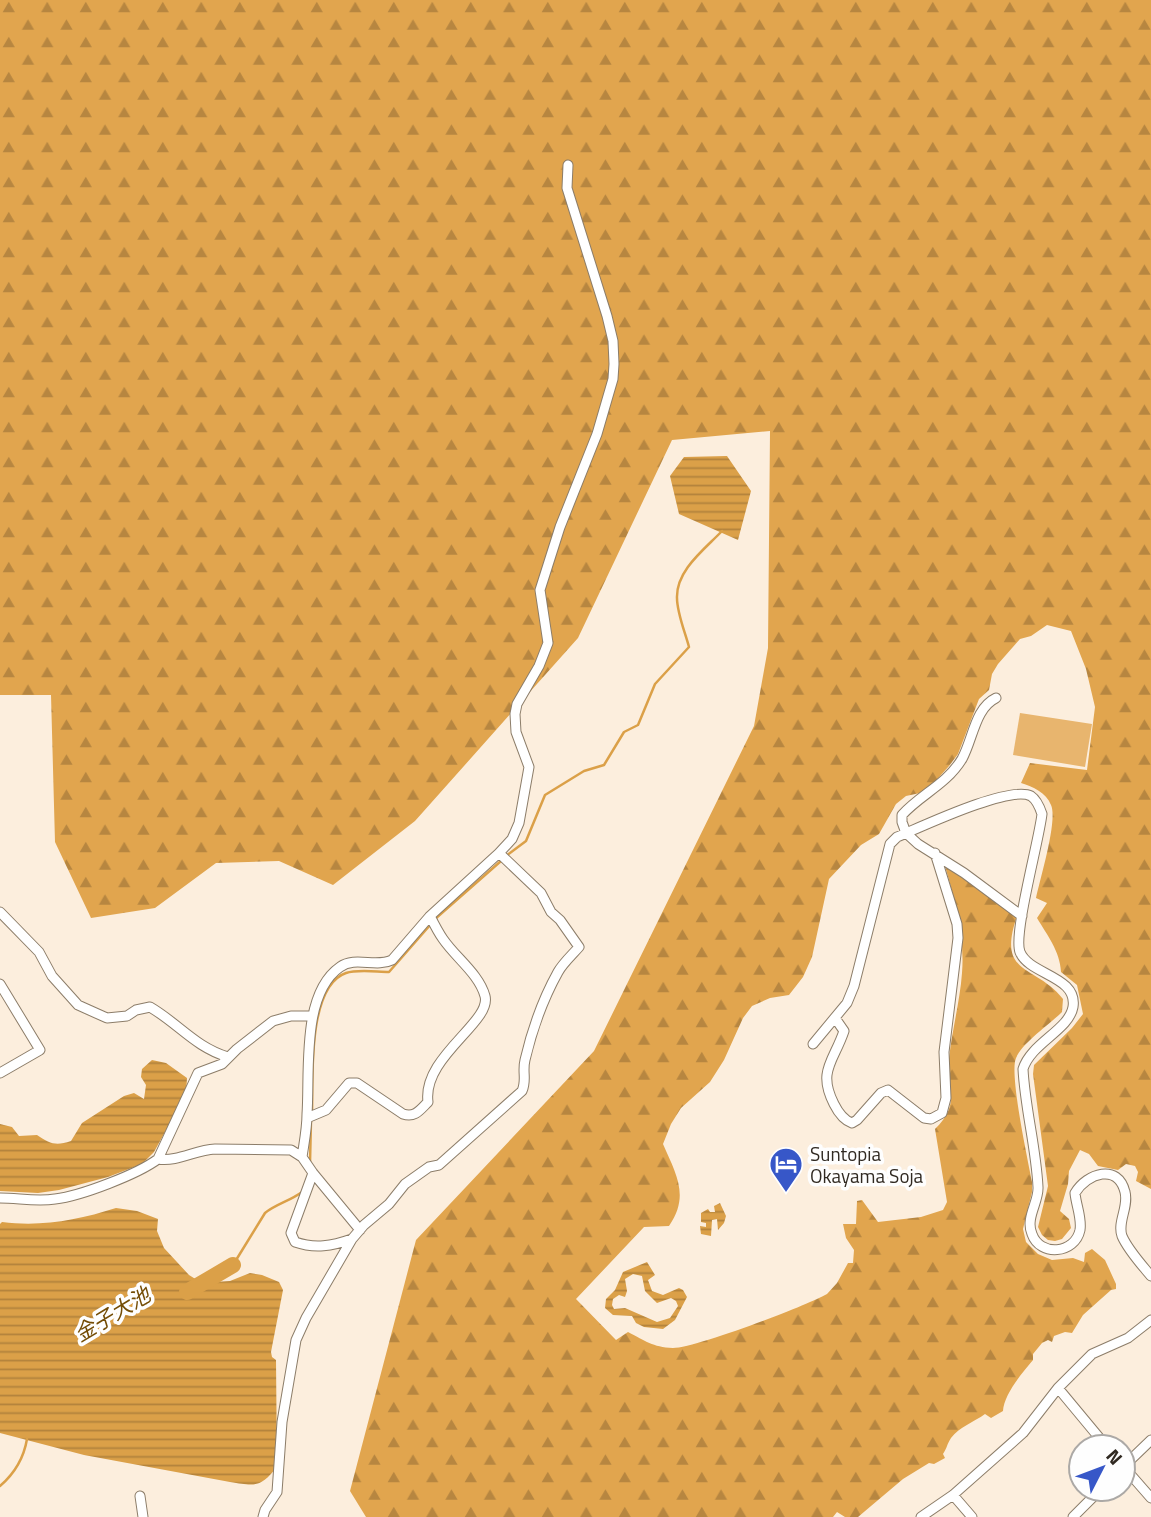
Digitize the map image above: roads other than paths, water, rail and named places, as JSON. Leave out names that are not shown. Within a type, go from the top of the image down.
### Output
[{"type":"street","points":[[302,1157],[311,1116],[312,1016],[327,979],[342,965],[356,962],[384,964],[392,960],[430,916],[512,839],[519,823],[528,767],[516,732],[515,714],[517,704],[548,643],[540,590],[560,527],[597,434],[613,379],[613,341],[567,188],[568,165]]},
{"type":"street","points":[[996,698],[986,702],[956,767],[936,788],[902,816],[902,822],[906,833],[918,844],[935,853],[1022,916]]},
{"type":"street","points":[[813,1044],[846,1003],[854,986],[890,844],[906,833],[1002,796],[1018,794],[1031,797],[1042,814],[1018,938],[1020,953],[1026,961],[1065,985],[1073,1000],[1073,1007],[1067,1019],[1032,1052],[1023,1069],[1038,1192],[1031,1219],[1032,1234],[1042,1247],[1050,1250],[1058,1251],[1069,1245],[1079,1233],[1076,1193],[1079,1187],[1094,1175],[1113,1176],[1125,1191],[1122,1236],[1151,1276]]},
{"type":"street","points":[[263,1517],[277,1492],[282,1422],[296,1340],[306,1318],[352,1239],[360,1230],[405,1184],[447,1158],[522,1091],[526,1082],[522,1069],[530,1039],[559,970],[579,947],[551,912],[541,893],[499,853]]},
{"type":"street","points":[[835,1018],[844,1031],[831,1060],[826,1085],[837,1110],[847,1122],[857,1121],[881,1093],[888,1090],[924,1118],[931,1119],[942,1113],[946,1098],[944,1052],[958,938],[957,924],[935,853]]},
{"type":"street","points":[[0,912],[39,952],[52,976],[78,1005],[107,1018],[127,1016],[136,1010],[150,1007],[168,1018],[199,1045],[228,1058]]},
{"type":"street","points":[[311,1116],[326,1110],[349,1083],[357,1083],[403,1114],[410,1116],[417,1113],[428,1101],[428,1084],[444,1055],[473,1026],[485,1007],[486,998],[480,985],[444,940],[430,916]]},
{"type":"street","points":[[0,984],[40,1049],[0,1073]]},
{"type":"street","points":[[0,1198],[58,1199],[130,1176],[158,1158],[198,1073],[222,1064],[273,1021],[291,1016],[312,1016]]},
{"type":"street","points":[[158,1158],[171,1161],[204,1150],[237,1148],[291,1150],[302,1157],[360,1230]]},
{"type":"street","points":[[313,1173],[291,1233],[295,1242],[307,1246],[331,1247],[352,1239]]},
{"type":"street","points":[[921,1517],[953,1495],[1023,1433],[1058,1388],[1092,1354],[1128,1338],[1151,1320]]},
{"type":"street","points":[[1058,1388],[1095,1433]]},
{"type":"street","points":[[1137,1453],[1151,1440]]},
{"type":"street","points":[[1137,1482],[1151,1498]]},
{"type":"street","points":[[953,1495],[972,1517]]},
{"type":"street","points":[[140,1496],[143,1517]]},
{"type":"street","points":[[1073,1517],[1087,1503]]},
{"type":"water","points":[[727,456],[751,491],[738,540],[679,514],[670,476],[684,457]]},
{"type":"water","points":[[152,1060],[166,1063],[187,1078],[186,1094],[154,1152],[142,1164],[108,1177],[59,1190],[38,1193],[0,1191],[0,1124],[12,1127],[19,1136],[37,1135],[57,1144],[71,1141],[82,1123],[124,1096],[134,1093],[144,1099],[146,1085],[141,1077],[142,1069]]},
{"type":"water","points":[[720,1203],[726,1216],[724,1223],[718,1230],[717,1219],[712,1220],[711,1236],[701,1234],[700,1226],[706,1227],[706,1223],[701,1222],[701,1213],[708,1209],[715,1212],[714,1206]]},
{"type":"water","points":[[116,1208],[137,1211],[158,1219],[157,1231],[164,1248],[197,1280],[230,1281],[250,1273],[279,1282],[283,1290],[271,1352],[276,1360],[277,1467],[261,1482],[251,1485],[84,1455],[0,1433],[0,1224],[60,1221]]},
{"type":"water","points":[[647,1262],[655,1275],[648,1280],[652,1291],[663,1295],[679,1288],[683,1290],[687,1297],[675,1320],[663,1329],[644,1327],[636,1323],[632,1316],[613,1315],[605,1308],[606,1299],[615,1290],[623,1272]],"holes":[[[633,1274],[642,1276],[645,1291],[657,1303],[671,1298],[676,1301],[678,1306],[670,1318],[657,1322],[625,1308],[614,1309],[613,1299],[619,1295],[625,1297],[625,1279]]]},
{"type":"waterway","points":[[506,856],[526,841],[545,795],[584,771],[604,765],[624,732],[638,725],[655,684],[689,647],[677,604],[681,578],[686,569],[722,531]]},
{"type":"waterway","points":[[435,919],[501,861]]},
{"type":"waterway","points":[[312,1114],[313,1058],[318,1014],[333,981],[351,972],[389,972],[431,924]]},
{"type":"waterway","points":[[310,1163],[311,1120]]},
{"type":"waterway","points":[[233,1265],[265,1213],[302,1192]]},
{"type":"waterway","name":"金子大池","points":[[187,1292],[233,1265]]},
{"type":"waterway","points":[[0,1486],[18,1465],[27,1439]]},
{"type":"place","name":"Suntopia Okayama Soja","points":[[786,1194]]}]
